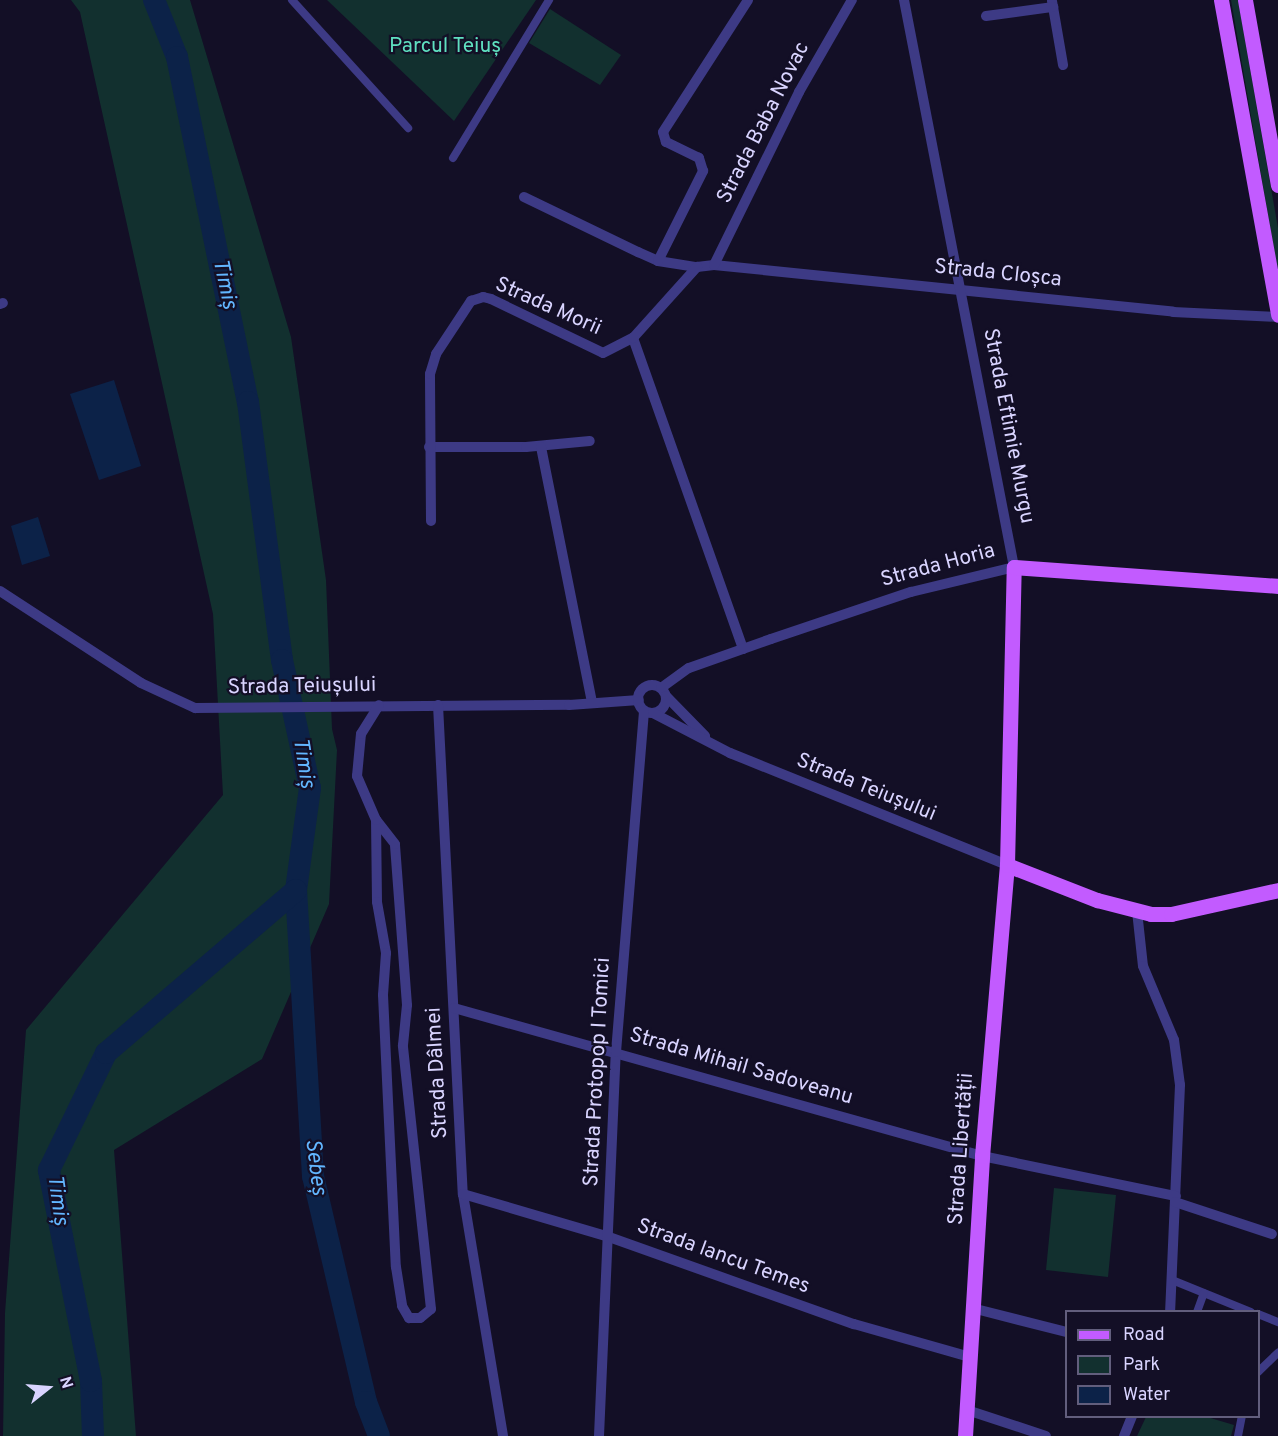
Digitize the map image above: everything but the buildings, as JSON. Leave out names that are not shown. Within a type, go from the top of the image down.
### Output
[{"type":"main road","points":[[1221,0],[1278,316]]},
{"type":"main road","points":[[1245,0],[1278,185]]},
{"type":"main road","name":"Strada Horia","points":[[1014,567],[1278,586]]},
{"type":"main road","name":"Strada Eftimie Murgu","points":[[1007,865],[1014,567]]},
{"type":"main road","points":[[1007,865],[1137,911],[1172,914],[1278,890]]},
{"type":"main road","name":"Strada Libertății","points":[[966,1436],[982,1156],[1007,865]]},
{"type":"street","points":[[292,0],[408,128]]},
{"type":"street","points":[[453,158],[549,0]]},
{"type":"street","points":[[658,261],[703,171],[699,159],[666,142],[663,132],[748,0]]},
{"type":"street","name":"Strada Baba Novac","points":[[714,265],[800,92],[852,0]]},
{"type":"street","name":"Strada Eftimie Murgu","points":[[904,0],[1014,567]]},
{"type":"street","points":[[986,16],[1052,3],[1063,65]]},
{"type":"street","points":[[524,197],[658,261],[697,267],[714,265]]},
{"type":"street","name":"Strada Cloșca","points":[[714,265],[1173,312],[1278,316]]},
{"type":"street","name":"Strada Morii","points":[[431,521],[430,374],[436,354],[471,301],[492,299],[597,352],[633,338],[697,267]]},
{"type":"street","points":[[633,338],[743,649]]},
{"type":"street","points":[[429,447],[541,447],[590,441]]},
{"type":"street","points":[[541,447],[592,704]]},
{"type":"street","name":"Strada Horia","points":[[663,692],[689,668],[911,592],[1014,567]]},
{"type":"street","name":"Strada Teiușului","points":[[0,591],[168,698],[195,708],[592,704],[639,700]]},
{"type":"street","points":[[644,688],[663,692],[664,708],[649,712],[639,700],[644,688]]},
{"type":"street","name":"Strada Teiușului","points":[[663,692],[711,743]]},
{"type":"street","points":[[376,820],[377,903],[386,953],[383,994],[396,1267],[402,1306],[410,1318],[420,1318],[431,1309],[404,1045],[407,1005],[395,844],[376,820],[357,776],[361,734],[379,705]]},
{"type":"street","name":"Strada Dâlmei","points":[[438,705],[463,1194],[502,1436]]},
{"type":"street","name":"Strada Teiușului","points":[[649,712],[711,743],[1007,865]]},
{"type":"street","name":"Strada Protopop I Tomici","points":[[599,1436],[616,1052],[649,712]]},
{"type":"street","points":[[1137,911],[1143,966],[1167,1023],[1178,1059],[1181,1108],[1170,1310]]},
{"type":"street","name":"Strada Mihail Sadoveanu","points":[[454,1008],[982,1156],[1176,1199],[1275,1235]]},
{"type":"street","name":"Strada Iancu Temes","points":[[463,1194],[609,1236],[854,1324],[970,1357]]},
{"type":"street","points":[[1172,1280],[1248,1310]]},
{"type":"street","points":[[1197,1310],[1204,1293]]},
{"type":"street","points":[[972,1308],[1065,1332]]},
{"type":"street","points":[[1260,1315],[1278,1322]]},
{"type":"street","points":[[1260,1370],[1278,1353]]},
{"type":"street","points":[[967,1410],[1046,1436]]},
{"type":"street","points":[[1124,1436],[1131,1418]]},
{"type":"street","points":[[1238,1436],[1242,1418]]},
{"type":"green space","points":[[71,0],[190,0],[291,337],[326,580],[332,729],[337,750],[329,904],[262,1059],[114,1150],[136,1436],[3,1436],[5,1313],[26,1030],[223,795],[213,614],[80,12]]},
{"type":"green space","name":"Parcul Teiuș","points":[[327,0],[536,0],[454,121]]},
{"type":"green space","points":[[1231,0],[1238,0],[1278,228],[1278,273]]},
{"type":"green space","points":[[550,9],[621,55],[600,85],[529,43]]},
{"type":"green space","points":[[1054,1188],[1116,1195],[1108,1277],[1046,1270]]},
{"type":"green space","points":[[1146,1418],[1210,1418],[1234,1425],[1231,1436],[1137,1436]]},
{"type":"water","points":[[114,380],[141,466],[99,480],[70,394]]},
{"type":"water","points":[[38,517],[50,556],[22,565],[11,526]]},
{"type":"waterway","name":"Timiș","points":[[154,0],[177,57],[248,402],[282,660],[310,788],[296,890],[313,1176],[366,1402],[379,1436]]},
{"type":"waterway","name":"Timiș","points":[[93,1436],[91,1381],[49,1170],[106,1053],[296,890]]},
{"type":"water label","name":"Sebeș","points":[[315,1167]]}]
